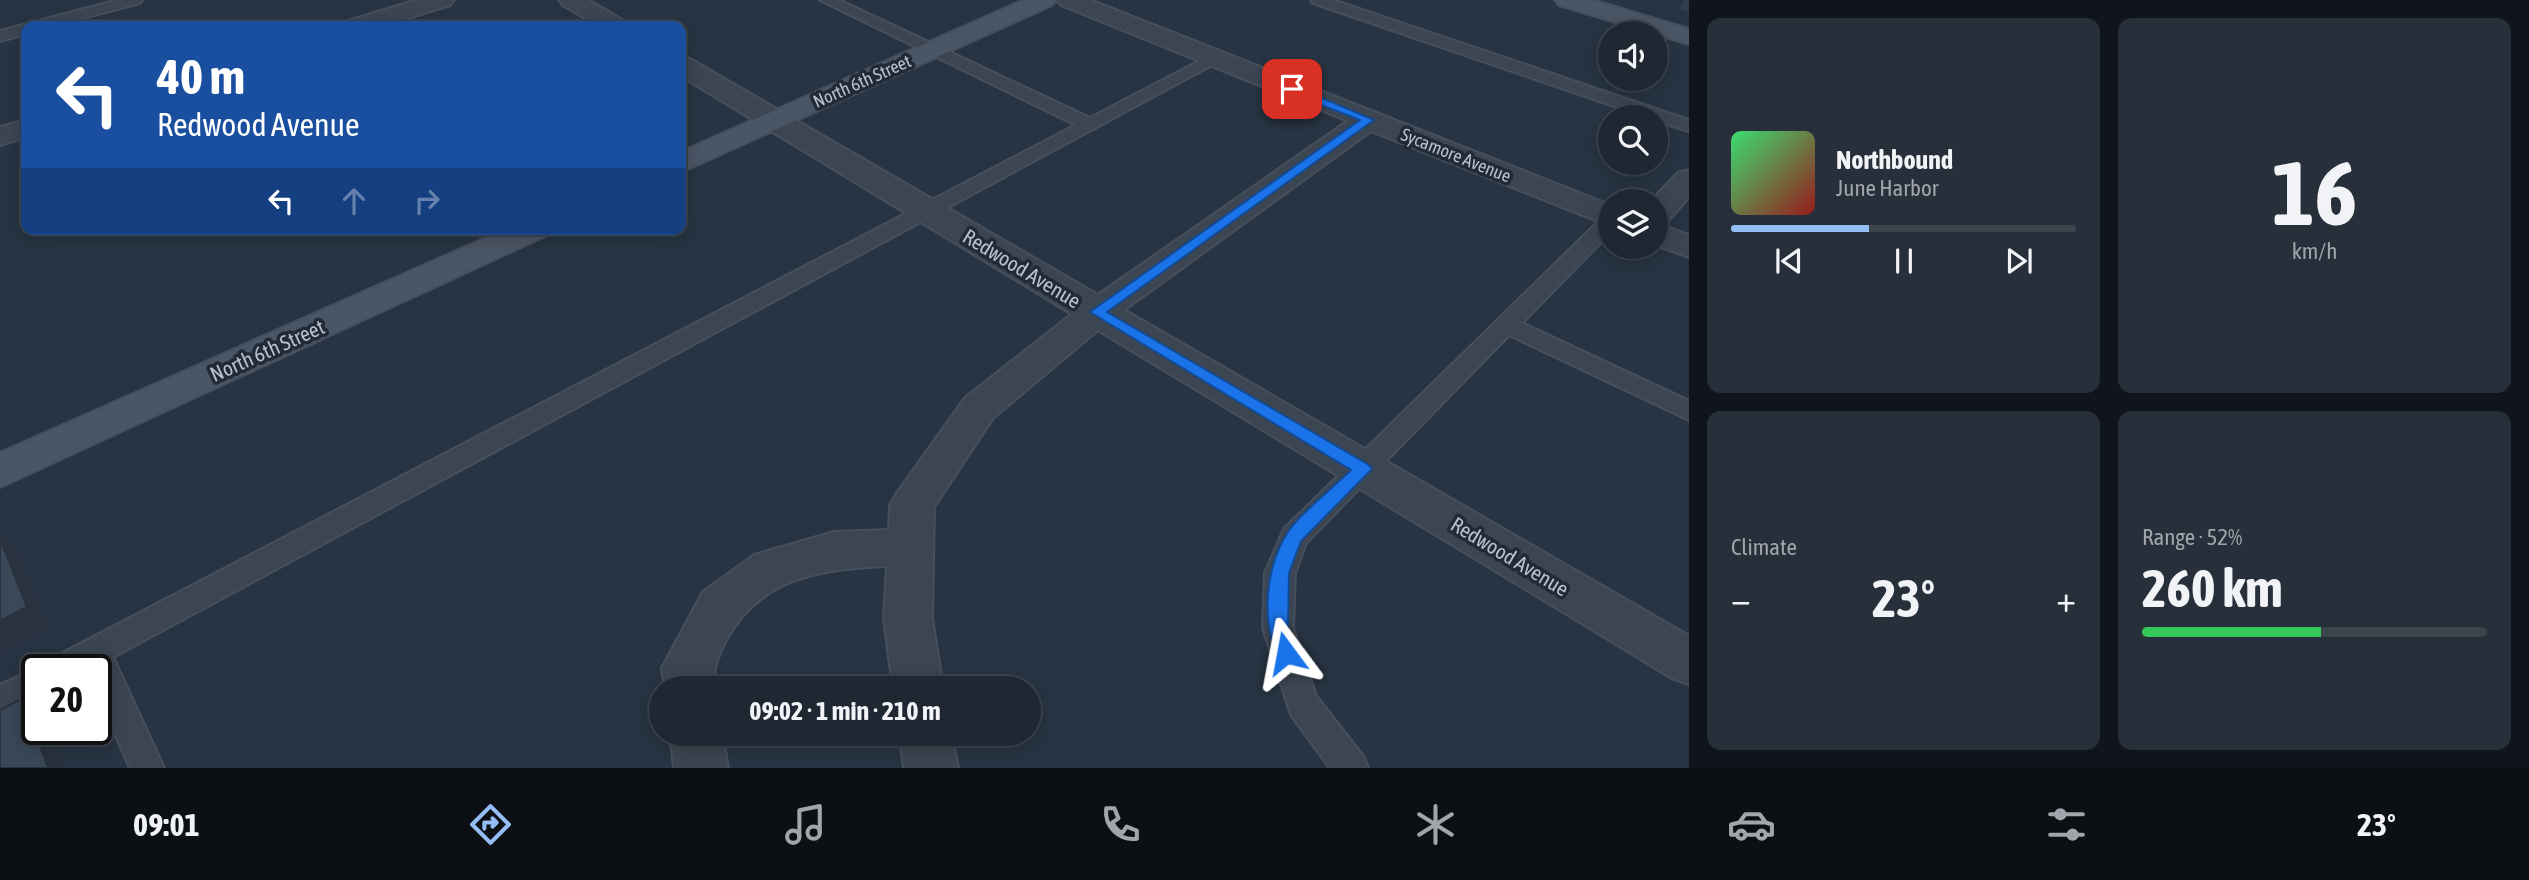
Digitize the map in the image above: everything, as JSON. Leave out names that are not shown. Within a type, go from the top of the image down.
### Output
[{"type":"street","points":[[373,21],[442,0]]},
{"type":"street","points":[[571,0],[607,21]]},
{"type":"street","name":"North 6th Street","points":[[686,161],[1044,0]]},
{"type":"street","name":"Sycamore Avenue","points":[[1069,0],[1598,211]]},
{"type":"street","points":[[1567,0],[1689,37]]},
{"type":"street","name":"Redwood Avenue","points":[[686,68],[1689,662]]},
{"type":"street","points":[[916,676],[908,618],[912,505],[979,408],[1097,312],[1368,120]]},
{"type":"street","points":[[0,136],[21,130]]},
{"type":"street","points":[[1668,202],[1689,179]]},
{"type":"street","name":"North 6th Street","points":[[0,471],[521,235]]},
{"type":"street","points":[[1668,238],[1689,247]]},
{"type":"street","points":[[688,676],[687,668],[720,606],[770,568],[834,550],[910,547]]},
{"type":"street","points":[[698,746],[701,768]]},
{"type":"street","points":[[927,746],[931,768]]},
{"type":"lane","points":[[55,21],[135,0]]},
{"type":"lane","points":[[827,0],[1091,125]]},
{"type":"lane","points":[[1318,0],[1689,126]]},
{"type":"lane","points":[[0,36],[21,30]]},
{"type":"lane","points":[[91,654],[1216,59]]},
{"type":"lane","points":[[1351,768],[1302,704],[1278,628],[1280,573],[1293,537],[1598,233]]},
{"type":"lane","points":[[1507,325],[1689,411]]},
{"type":"lane","points":[[95,652],[147,768]]},
{"type":"lane","points":[[0,702],[21,691]]},
{"type":"building","points":[[0,539],[27,607],[0,621]]},
{"type":"building","points":[[21,699],[21,745],[40,745],[48,768],[0,768],[0,710]]},
{"type":"route","points":[[1286,653],[1278,628],[1280,573],[1293,537],[1363,469],[1097,312],[1368,120],[1292,89]]}]
